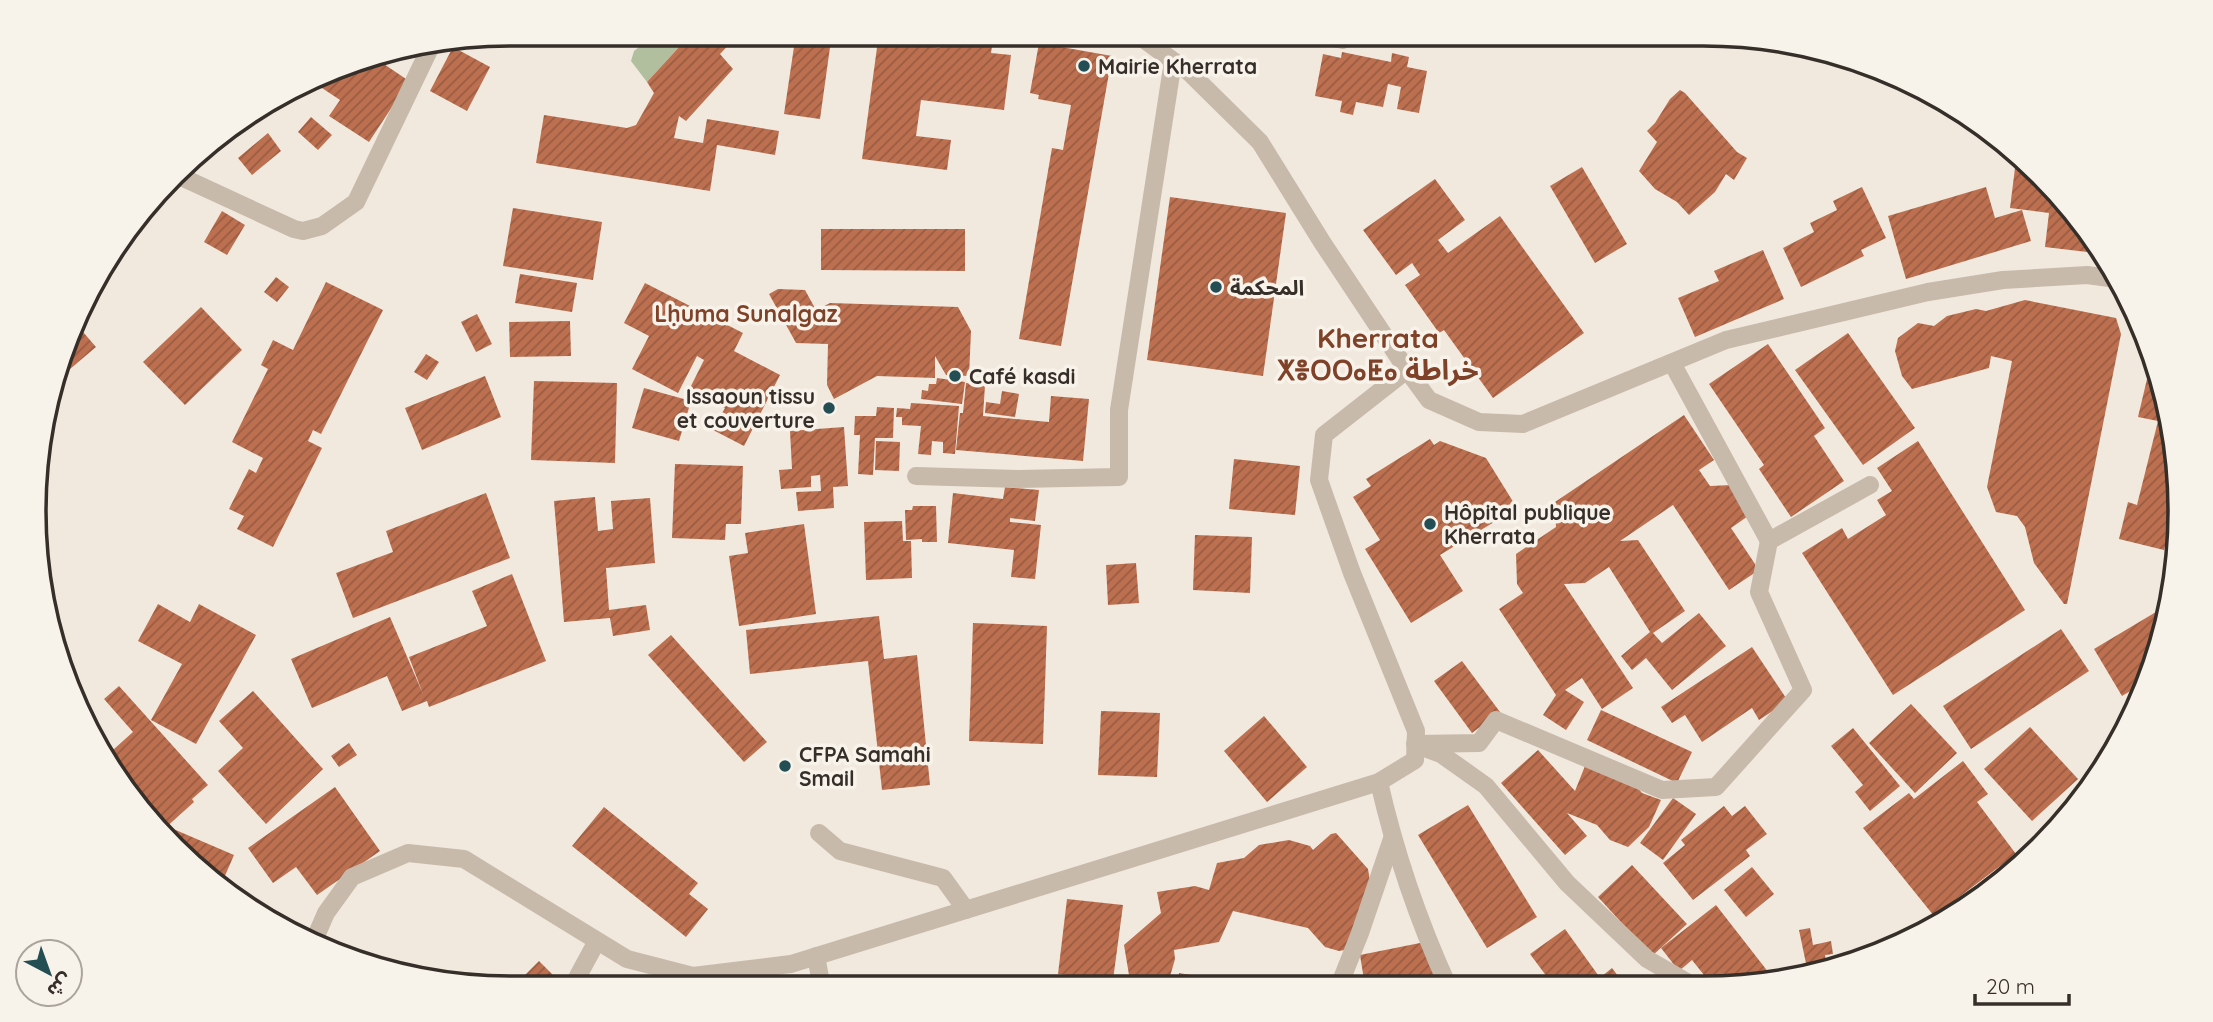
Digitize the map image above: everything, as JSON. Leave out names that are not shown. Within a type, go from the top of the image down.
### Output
[{"type":"street","points":[[1153,46],[1190,73],[1260,142],[1322,242],[1429,400],[1479,422],[1522,424],[1726,340],[1928,292],[2017,279],[2087,275],[2105,277]]},
{"type":"street","points":[[185,179],[294,229],[303,231],[322,226],[356,202],[428,53]]},
{"type":"street","points":[[916,476],[1119,477],[1119,410],[1173,61]]},
{"type":"street","points":[[1415,744],[1479,743],[1496,720],[1662,790],[1716,787],[1803,690],[1759,592],[1769,541],[1672,363]]},
{"type":"street","points":[[317,934],[326,913],[352,877],[408,853],[464,859],[627,959],[693,976],[791,964],[1379,782],[1415,760],[1416,731],[1352,573],[1319,480],[1324,435],[1407,370]]},
{"type":"street","points":[[1769,541],[1870,485]]},
{"type":"street","points":[[1415,744],[1441,754],[1486,786],[1577,892],[1647,960],[1676,976]]},
{"type":"street","points":[[1379,782],[1392,839],[1444,976]]},
{"type":"street","points":[[819,833],[839,851],[943,878],[967,910]]},
{"type":"street","points":[[1343,976],[1392,839]]},
{"type":"street","points":[[578,976],[597,941]]},
{"type":"street","points":[[816,956],[820,976]]},
{"type":"green space","points":[[640,46],[680,46],[647,82],[631,61],[634,51]]},
{"type":"building","points":[[680,46],[728,46],[720,54],[733,69],[686,121],[679,116],[674,138],[703,143],[707,119],[779,131],[775,155],[717,145],[710,191],[536,163],[544,115],[627,128],[636,125],[654,93],[647,82]]},
{"type":"building","points":[[794,46],[830,46],[820,119],[784,114]]},
{"type":"building","points":[[877,46],[992,46],[991,53],[1011,55],[1004,110],[921,100],[916,136],[951,140],[947,170],[862,159]]},
{"type":"building","points":[[1038,46],[1056,46],[1112,56],[1061,346],[1019,339],[1052,148],[1063,150],[1071,105],[1038,99],[1039,95],[1030,93]]},
{"type":"building","points":[[452,49],[490,67],[467,111],[430,91]]},
{"type":"building","points":[[1342,52],[1391,62],[1392,53],[1409,57],[1407,67],[1427,71],[1419,113],[1397,109],[1401,87],[1388,84],[1383,107],[1356,102],[1353,115],[1340,112],[1342,101],[1315,96],[1323,54],[1341,58]]},
{"type":"building","points":[[383,63],[409,81],[369,142],[329,116],[340,100],[320,87]]},
{"type":"building","points":[[1680,90],[1737,152],[1747,158],[1734,180],[1726,174],[1715,192],[1689,215],[1677,202],[1655,189],[1639,171],[1657,142],[1647,131],[1670,99]]},
{"type":"building","points":[[311,117],[332,135],[318,150],[298,132]]},
{"type":"building","points":[[268,133],[281,151],[252,175],[238,158]]},
{"type":"building","points":[[1582,167],[1627,244],[1595,263],[1550,186]]},
{"type":"building","points":[[2015,167],[2052,204],[2089,252],[2045,247],[2049,213],[2010,208]]},
{"type":"building","points":[[1435,179],[1465,220],[1438,240],[1448,253],[1500,216],[1584,333],[1493,398],[1444,330],[1439,333],[1405,285],[1420,275],[1412,263],[1396,275],[1363,230]]},
{"type":"building","points":[[1862,187],[1886,238],[1861,250],[1864,256],[1801,287],[1783,248],[1814,232],[1810,223],[1837,210],[1833,201]]},
{"type":"building","points":[[1986,187],[1995,218],[2022,210],[2031,241],[1906,279],[1888,216]]},
{"type":"building","name":"المحكمة","points":[[1170,197],[1286,213],[1263,376],[1147,360]]},
{"type":"building","points":[[513,208],[602,222],[593,280],[503,266]]},
{"type":"building","points":[[222,211],[245,225],[227,255],[204,242]]},
{"type":"building","points":[[821,229],[965,229],[965,271],[821,270]]},
{"type":"building","points":[[1763,250],[1784,299],[1695,337],[1678,298],[1719,281],[1714,271]]},
{"type":"building","points":[[520,274],[577,283],[572,312],[515,303]]},
{"type":"building","points":[[276,277],[289,287],[277,302],[264,292]]},
{"type":"building","points":[[326,282],[383,310],[321,434],[313,430],[308,441],[322,448],[273,547],[237,529],[244,516],[229,509],[249,469],[256,473],[263,458],[232,442],[268,369],[261,365],[273,340],[293,350]]},
{"type":"building","points":[[645,283],[743,333],[734,351],[780,375],[744,446],[713,430],[725,408],[689,390],[704,360],[697,356],[678,393],[632,369],[649,336],[624,323]]},
{"type":"building","points":[[778,289],[805,290],[816,310],[830,303],[958,307],[971,331],[969,376],[946,375],[935,356],[935,378],[877,376],[834,399],[827,385],[828,344],[796,343],[769,294]]},
{"type":"building","points":[[2025,300],[2116,318],[2121,334],[2067,604],[2064,604],[2034,563],[2025,527],[2017,516],[1996,512],[1987,487],[2012,361],[1991,356],[1989,368],[1912,389],[1902,376],[1895,351],[1898,338],[1918,323],[1934,326],[1947,316],[1976,309],[1986,311]]},
{"type":"building","points":[[201,307],[242,350],[185,405],[143,362]]},
{"type":"building","points":[[477,314],[492,344],[476,352],[461,322]]},
{"type":"building","points":[[570,321],[571,356],[510,357],[509,322]]},
{"type":"building","points":[[82,331],[96,347],[70,369],[70,361]]},
{"type":"building","points":[[1848,333],[1915,428],[1863,465],[1795,370]]},
{"type":"building","points":[[1768,344],[1825,428],[1814,436],[1844,481],[1791,517],[1759,469],[1764,465],[1709,384]]},
{"type":"building","points":[[426,354],[439,362],[427,380],[414,372]]},
{"type":"building","points":[[485,376],[501,417],[422,450],[405,408]]},
{"type":"building","points":[[2148,376],[2159,420],[2167,481],[2167,538],[2164,550],[2119,539],[2128,502],[2137,505],[2158,421],[2138,417]]},
{"type":"building","points":[[937,378],[965,382],[962,404],[921,399],[922,390],[928,391],[929,384],[936,384]]},
{"type":"building","points":[[534,381],[617,383],[615,463],[531,460]]},
{"type":"building","points":[[966,383],[985,385],[983,416],[1049,422],[1051,396],[1089,399],[1083,461],[956,450]]},
{"type":"building","points":[[644,388],[691,401],[679,441],[632,428]]},
{"type":"building","points":[[1002,391],[1019,394],[1015,417],[985,413],[986,402],[1000,404]]},
{"type":"building","points":[[911,403],[959,406],[955,454],[943,453],[943,442],[932,441],[931,455],[918,454],[921,426],[902,425],[902,417],[896,417],[897,408],[910,409]]},
{"type":"building","points":[[877,407],[894,408],[893,438],[875,438],[873,475],[858,474],[860,435],[854,435],[855,416],[876,416]]},
{"type":"building","points":[[1684,415],[1714,460],[1699,470],[1710,486],[1732,485],[1751,514],[1731,528],[1759,570],[1729,590],[1673,505],[1620,541],[1638,540],[1685,611],[1653,633],[1662,643],[1699,613],[1726,646],[1672,690],[1646,658],[1632,670],[1621,656],[1650,632],[1609,567],[1585,583],[1564,584],[1633,688],[1602,709],[1582,678],[1565,690],[1584,702],[1566,730],[1543,715],[1556,695],[1499,609],[1523,593],[1517,584],[1516,554],[1556,527],[1555,502]]},
{"type":"building","points":[[844,427],[848,486],[833,487],[834,508],[798,511],[796,492],[821,491],[820,475],[811,476],[811,487],[781,489],[779,470],[792,469],[790,431]]},
{"type":"building","name":"Hôpital publique Kherrata","points":[[1430,439],[1434,445],[1440,441],[1486,458],[1517,508],[1440,555],[1463,591],[1411,623],[1365,549],[1380,540],[1353,497],[1371,486],[1366,479]]},
{"type":"building","points":[[876,441],[900,442],[899,471],[875,470]]},
{"type":"building","points":[[1918,441],[2025,610],[1893,695],[1802,553],[1842,528],[1848,539],[1886,515],[1877,500],[1892,491],[1877,468]]},
{"type":"building","points":[[1234,459],[1300,466],[1295,515],[1229,509]]},
{"type":"building","points":[[675,464],[743,466],[741,524],[726,524],[725,540],[672,538]]},
{"type":"building","points":[[1005,487],[1039,490],[1035,521],[1010,518],[1010,522],[1041,525],[1035,579],[1011,577],[1014,550],[948,543],[953,493],[1003,499]]},
{"type":"building","points":[[486,493],[510,558],[353,618],[336,573],[393,552],[386,531]]},
{"type":"building","points":[[595,497],[598,531],[613,529],[611,501],[650,498],[655,563],[606,568],[609,610],[646,605],[650,630],[613,636],[610,618],[564,622],[554,501]]},
{"type":"building","points":[[913,506],[936,506],[937,542],[906,540],[905,510],[912,510]]},
{"type":"building","points":[[902,521],[903,541],[911,541],[912,578],[866,580],[864,522]]},
{"type":"building","points":[[804,524],[816,614],[739,626],[729,556],[748,553],[745,533]]},
{"type":"building","points":[[1195,535],[1252,537],[1250,593],[1193,590]]},
{"type":"building","points":[[1136,563],[1139,603],[1108,605],[1106,565]]},
{"type":"building","points":[[512,574],[546,661],[429,707],[427,701],[402,711],[387,676],[312,708],[291,659],[390,617],[423,694],[409,657],[487,626],[472,591]]},
{"type":"building","points":[[158,604],[190,622],[199,604],[256,635],[196,744],[151,720],[182,664],[138,641]]},
{"type":"building","points":[[2157,612],[2132,689],[2122,696],[2094,649]]},
{"type":"building","points":[[879,616],[884,659],[917,655],[930,785],[882,790],[868,661],[750,674],[746,630]]},
{"type":"building","points":[[973,623],[1047,626],[1043,744],[969,741]]},
{"type":"building","points":[[2061,629],[2089,671],[1971,749],[1943,706]]},
{"type":"building","points":[[671,635],[767,742],[744,762],[648,655]]},
{"type":"building","points":[[1752,647],[1788,701],[1759,720],[1752,708],[1702,742],[1685,715],[1672,723],[1661,707]]},
{"type":"building","points":[[1462,661],[1500,712],[1472,733],[1434,681]]},
{"type":"building","points":[[119,686],[208,785],[168,825],[112,751],[133,732],[104,699]]},
{"type":"building","points":[[253,691],[323,769],[266,824],[218,771],[243,748],[219,721]]},
{"type":"building","points":[[1911,704],[1957,753],[1915,793],[1869,743]]},
{"type":"building","points":[[1601,710],[1692,752],[1677,783],[1587,740]]},
{"type":"building","points":[[1101,711],[1160,713],[1157,777],[1098,775]]},
{"type":"building","points":[[1264,716],[1307,767],[1267,802],[1224,751]]},
{"type":"building","points":[[2030,727],[2078,779],[2032,821],[1984,769]]},
{"type":"building","points":[[1853,728],[1900,786],[1870,811],[1855,792],[1863,785],[1831,746]]},
{"type":"building","points":[[349,743],[357,755],[339,767],[331,756]]},
{"type":"building","points":[[1538,750],[1575,791],[1585,766],[1636,786],[1642,793],[1661,800],[1649,827],[1628,847],[1610,840],[1597,825],[1567,813],[1587,836],[1565,855],[1501,783]]},
{"type":"building","points":[[1963,761],[1988,794],[1977,802],[2016,854],[1933,915],[1863,828],[1909,793],[1914,799]]},
{"type":"building","points":[[335,787],[380,851],[317,895],[296,867],[273,883],[248,848]]},
{"type":"building","points":[[1673,798],[1696,814],[1663,860],[1640,843]]},
{"type":"building","points":[[1468,805],[1537,917],[1487,948],[1418,835]]},
{"type":"building","points":[[1724,806],[1732,816],[1745,806],[1767,834],[1746,850],[1750,856],[1693,900],[1663,863],[1685,845],[1681,840]]},
{"type":"building","points":[[604,807],[698,883],[689,894],[708,909],[686,937],[572,846]]},
{"type":"building","points":[[171,828],[234,855],[224,877],[204,861]]},
{"type":"building","points":[[1336,833],[1368,869],[1372,893],[1350,949],[1339,951],[1325,947],[1308,928],[1233,911],[1219,942],[1174,950],[1175,959],[1170,976],[1129,975],[1124,945],[1161,913],[1157,892],[1195,886],[1209,890],[1217,863],[1244,858],[1259,845],[1289,840],[1310,846],[1313,850],[1331,834]]},
{"type":"building","points":[[1632,865],[1687,924],[1652,956],[1598,897]]},
{"type":"building","points":[[1752,867],[1774,894],[1746,917],[1724,890]]},
{"type":"building","points":[[1067,899],[1123,905],[1114,976],[1058,974]]},
{"type":"building","points":[[1716,905],[1768,972],[1705,976],[1692,960],[1679,971],[1661,948]]},
{"type":"building","points":[[1810,928],[1813,945],[1831,941],[1833,954],[1825,955],[1826,960],[1806,965],[1799,930]]},
{"type":"building","points":[[1565,929],[1598,975],[1546,976],[1530,954]]},
{"type":"building","points":[[1430,941],[1436,976],[1363,976],[1360,955]]},
{"type":"building","points":[[539,961],[554,976],[524,976]]},
{"type":"building","points":[[1612,968],[1618,976],[1602,976]]},
{"type":"place","name":"Mairie Kherrata","points":[[1084,66]]},
{"type":"place","name":"المحكمة","points":[[1216,287]]},
{"type":"place","name":"Café kasdi","points":[[955,376]]},
{"type":"place","name":"Issaoun tissu et couverture","points":[[829,408]]},
{"type":"place","name":"Hôpital publique Kherrata","points":[[1430,524]]},
{"type":"place","name":"CFPA Samahi Smail","points":[[785,766]]},
{"type":"district","name":"Lḥuma Sunalgaz","points":[[746,313]]},
{"type":"district","name":"Kherrata ⵅⴻⵔⵔⴰⵟⴰ خراطة","points":[[1378,353]]}]
